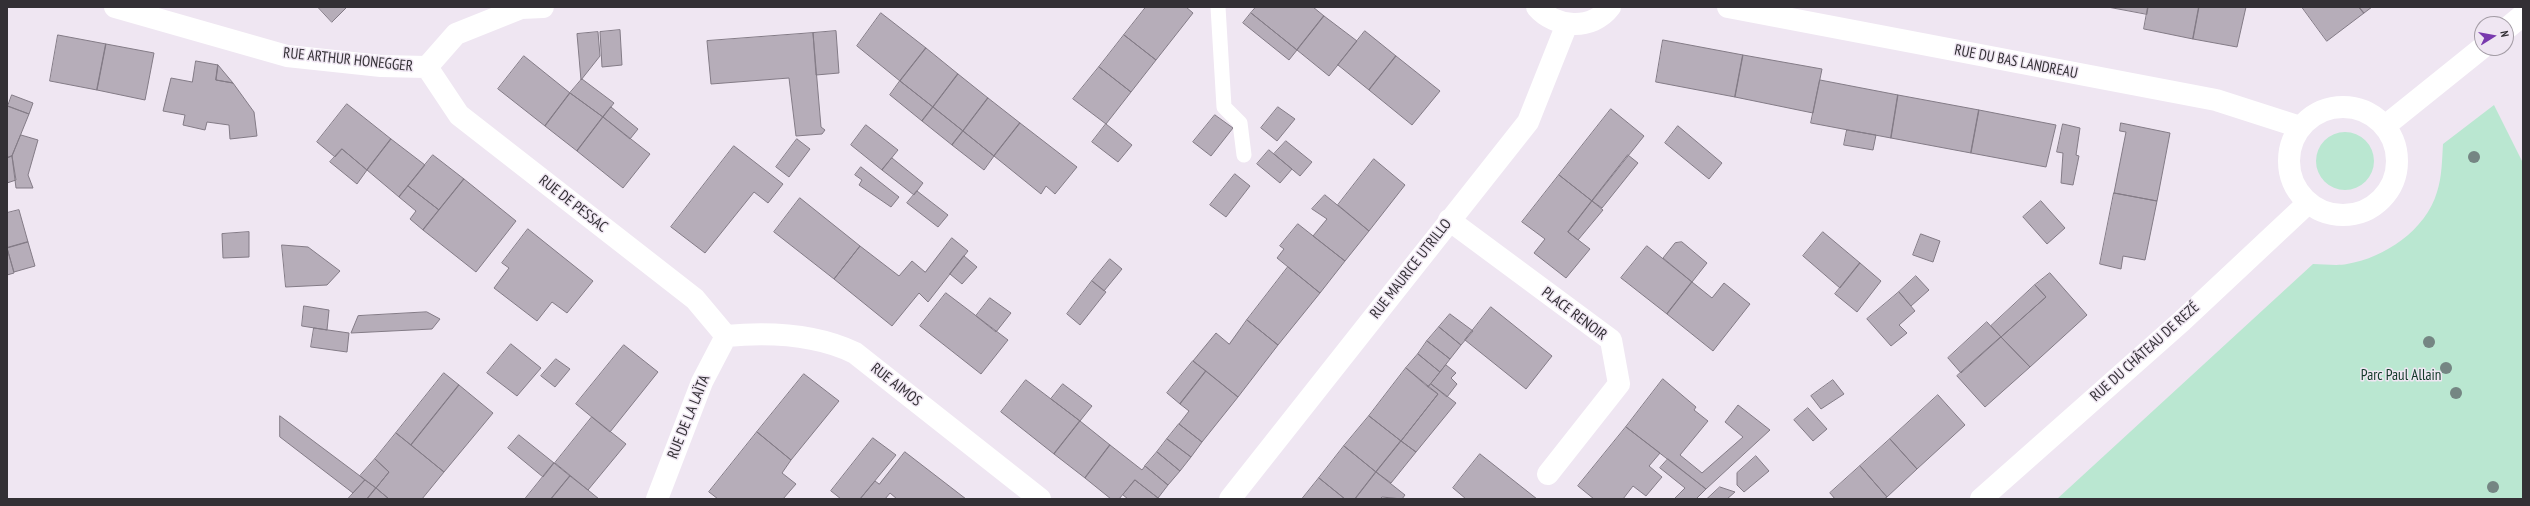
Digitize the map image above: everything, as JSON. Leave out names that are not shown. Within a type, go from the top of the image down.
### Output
[{"type":"street","name":"RUE ARTHUR HONEGGER","points":[[115,7],[287,56],[381,66],[426,67],[456,34],[521,8],[544,7]]},
{"type":"street","points":[[1537,7],[1552,19],[1567,24],[1588,22],[1601,16],[1610,7]]},
{"type":"street","name":"RUE DU BAS LANDREAU","points":[[1728,7],[2216,100],[2300,127]]},
{"type":"street","points":[[2514,22],[2523,15]]},
{"type":"street","name":"RUE MAURICE UTRILLO","points":[[1230,499],[1449,220],[1528,122],[1567,24]]},
{"type":"street","points":[[2385,126],[2474,54]]},
{"type":"street","name":"RUE DE PESSAC","points":[[426,67],[459,115],[695,299],[726,336]]},
{"type":"street","points":[[2342,107],[2366,112],[2385,126],[2396,150],[2397,163],[2391,188],[2382,199],[2360,213],[2347,216],[2319,211],[2298,193],[2289,166],[2293,139],[2300,127],[2319,112],[2342,107]]},
{"type":"street","name":"RUE DU CHÂTEAU DE REZÉ","points":[[1981,499],[2182,321],[2308,203]]},
{"type":"street","name":"PLACE RENOIR","points":[[1449,220],[1611,340],[1619,384],[1548,474]]},
{"type":"street","name":"RUE AIMOS","points":[[726,336],[759,333],[834,342],[855,353],[1040,499]]},
{"type":"street","name":"RUE DE LA LAÏTA","points":[[657,499],[702,382],[726,336]]},
{"type":"lane","points":[[1218,7],[1224,107],[1240,123],[1244,155]]},
{"type":"green space","name":"Parc Paul Allain","points":[[2494,105],[2523,163],[2523,499],[2057,499],[2313,264],[2343,265],[2361,261],[2389,249],[2402,240],[2424,218],[2437,192],[2441,174],[2443,144]]},
{"type":"green space","points":[[2339,132],[2351,132],[2361,136],[2370,145],[2374,155],[2374,167],[2366,182],[2351,190],[2339,190],[2329,186],[2320,177],[2316,167],[2316,155],[2320,145],[2329,136]]},
{"type":"building","points":[[318,7],[347,7],[332,22]]},
{"type":"building","points":[[1146,7],[1186,7],[1193,13],[1156,60],[1124,35]]},
{"type":"building","points":[[1256,7],[1313,7],[1324,16],[1297,50],[1251,13]]},
{"type":"building","points":[[2108,7],[2148,7],[2147,14]]},
{"type":"building","points":[[2148,7],[2199,7],[2193,39],[2144,29]]},
{"type":"building","points":[[2199,7],[2246,7],[2237,47],[2193,39]]},
{"type":"building","points":[[2302,7],[2359,7],[2364,13],[2327,41]]},
{"type":"building","points":[[2359,7],[2372,7],[2364,13]]},
{"type":"building","points":[[881,13],[926,48],[900,81],[857,46]]},
{"type":"building","points":[[1251,13],[1297,50],[1289,60],[1243,23]]},
{"type":"building","points":[[1324,16],[1357,41],[1329,76],[1297,50]]},
{"type":"building","points":[[620,30],[622,65],[602,67],[600,32]]},
{"type":"building","points":[[836,31],[839,73],[816,75],[813,33]]},
{"type":"building","points":[[1365,31],[1396,56],[1369,90],[1338,65]]},
{"type":"building","points":[[598,32],[600,56],[581,80],[577,34]]},
{"type":"building","points":[[813,33],[821,127],[825,130],[822,134],[796,136],[789,78],[711,84],[707,41]]},
{"type":"building","points":[[58,35],[106,44],[97,90],[50,81]]},
{"type":"building","points":[[1124,35],[1156,60],[1131,92],[1099,67]]},
{"type":"building","points":[[1663,40],[1743,55],[1735,97],[1656,82]]},
{"type":"building","points":[[106,44],[154,53],[145,100],[97,90]]},
{"type":"building","points":[[926,48],[958,74],[933,107],[900,81]]},
{"type":"building","points":[[1743,55],[1822,69],[1813,113],[1735,97]]},
{"type":"building","points":[[524,56],[570,93],[545,126],[498,89]]},
{"type":"building","points":[[1396,56],[1440,91],[1412,125],[1369,90]]},
{"type":"building","points":[[196,61],[218,65],[216,80],[233,83],[254,112],[257,136],[230,139],[229,125],[207,122],[205,130],[183,125],[185,115],[163,111],[171,78],[192,82]]},
{"type":"building","points":[[218,65],[233,83],[216,80]]},
{"type":"building","points":[[1099,67],[1131,92],[1106,124],[1073,99]]},
{"type":"building","points":[[958,74],[988,98],[963,131],[933,107]]},
{"type":"building","points":[[582,79],[614,103],[603,117],[570,93]]},
{"type":"building","points":[[1820,80],[1898,95],[1891,138],[1811,123]]},
{"type":"building","points":[[900,81],[933,107],[922,121],[890,95]]},
{"type":"building","points":[[570,93],[603,117],[577,151],[545,126]]},
{"type":"building","points":[[12,95],[33,103],[29,114],[8,106]]},
{"type":"building","points":[[1898,95],[1979,110],[1971,153],[1891,138]]},
{"type":"building","points":[[988,98],[1020,123],[994,156],[963,131]]},
{"type":"building","points":[[347,104],[391,139],[367,170],[342,149],[335,157],[317,142]]},
{"type":"building","points":[[7,106],[29,114],[12,156],[7,158]]},
{"type":"building","points":[[611,107],[638,129],[630,139],[603,117]]},
{"type":"building","points":[[933,107],[963,131],[952,145],[922,121]]},
{"type":"building","points":[[1278,107],[1295,119],[1277,141],[1261,128]]},
{"type":"building","points":[[1611,109],[1644,136],[1592,201],[1559,175]]},
{"type":"building","points":[[1979,110],[2056,125],[2046,167],[1971,153]]},
{"type":"building","points":[[1215,115],[1233,128],[1211,156],[1193,142]]},
{"type":"building","points":[[603,117],[650,154],[623,188],[577,151]]},
{"type":"building","points":[[1020,123],[1077,167],[1055,194],[1046,186],[1041,194],[994,156]]},
{"type":"building","points":[[2121,123],[2170,133],[2157,201],[2114,193],[2126,132],[2120,131]]},
{"type":"building","points":[[1106,124],[1132,145],[1118,162],[1092,142]]},
{"type":"building","points":[[2063,124],[2080,128],[2076,155],[2079,156],[2073,185],[2061,183],[2063,153],[2057,152]]},
{"type":"building","points":[[866,125],[898,150],[882,170],[851,145]]},
{"type":"building","points":[[1678,126],[1722,163],[1709,179],[1665,143]]},
{"type":"building","points":[[1847,130],[1876,135],[1873,150],[1844,145]]},
{"type":"building","points":[[963,131],[994,156],[984,170],[952,145]]},
{"type":"building","points":[[21,135],[38,140],[28,175],[33,188],[16,188],[12,156]]},
{"type":"building","points":[[391,139],[425,165],[399,197],[367,170]]},
{"type":"building","points":[[797,139],[810,149],[789,177],[776,167]]},
{"type":"building","points":[[1286,141],[1312,162],[1300,176],[1274,154]]},
{"type":"building","points":[[734,146],[783,184],[768,203],[754,192],[705,253],[671,227]]},
{"type":"building","points":[[342,149],[367,170],[357,184],[330,162]]},
{"type":"building","points":[[1269,150],[1292,169],[1280,183],[1257,164]]},
{"type":"building","points":[[433,155],[464,179],[439,210],[408,186]]},
{"type":"building","points":[[1628,155],[1638,163],[1602,208],[1592,201]]},
{"type":"building","points":[[12,156],[16,180],[7,183],[7,158]]},
{"type":"building","points":[[892,158],[923,183],[914,195],[882,170]]},
{"type":"building","points":[[1374,159],[1405,185],[1369,231],[1338,205]]},
{"type":"building","points":[[861,167],[899,197],[891,207],[859,185],[862,180],[855,175]]},
{"type":"building","points":[[1235,174],[1250,186],[1226,217],[1210,205]]},
{"type":"building","points":[[1559,175],[1592,201],[1568,232],[1590,249],[1566,278],[1534,253],[1545,239],[1522,222]]},
{"type":"building","points":[[464,179],[516,221],[476,272],[423,230]]},
{"type":"building","points":[[408,186],[439,210],[423,230],[410,219],[416,211],[399,197]]},
{"type":"building","points":[[917,191],[948,215],[938,227],[907,203]]},
{"type":"building","points":[[2114,193],[2157,201],[2145,260],[2123,256],[2121,269],[2100,264]]},
{"type":"building","points":[[1325,195],[1369,231],[1345,261],[1313,236],[1327,219],[1312,209]]},
{"type":"building","points":[[800,198],[860,246],[834,279],[774,232]]},
{"type":"building","points":[[1592,201],[1603,210],[1578,240],[1568,232]]},
{"type":"building","points":[[2041,201],[2065,228],[2047,244],[2023,217]]},
{"type":"building","points":[[19,210],[28,242],[7,248],[7,213]]},
{"type":"building","points":[[1298,224],[1345,261],[1320,293],[1277,258],[1284,249],[1280,246]]},
{"type":"building","points":[[528,229],[593,281],[567,313],[552,302],[537,321],[494,288],[509,268],[502,263]]},
{"type":"building","points":[[249,232],[249,257],[223,258],[222,234]]},
{"type":"building","points":[[1823,232],[1860,263],[1840,288],[1803,256]]},
{"type":"building","points":[[1921,234],[1940,241],[1933,262],[1913,255]]},
{"type":"building","points":[[952,238],[968,251],[928,302],[919,293],[892,326],[834,279],[860,246],[899,276],[912,261],[925,272]]},
{"type":"building","points":[[28,242],[35,266],[14,272],[7,248]]},
{"type":"building","points":[[1682,242],[1707,263],[1692,282],[1663,258],[1675,243]]},
{"type":"building","points":[[282,245],[308,247],[340,271],[327,285],[286,287]]},
{"type":"building","points":[[1647,246],[1692,282],[1667,314],[1621,278]]},
{"type":"building","points":[[7,248],[14,273],[7,275]]},
{"type":"building","points":[[964,256],[977,267],[962,284],[950,274]]},
{"type":"building","points":[[1110,259],[1122,269],[1104,291],[1092,281]]},
{"type":"building","points":[[1860,263],[1881,281],[1857,312],[1835,294]]},
{"type":"building","points":[[1288,267],[1320,293],[1278,345],[1247,320]]},
{"type":"building","points":[[2050,273],[2087,315],[2030,367],[2001,337],[2046,297],[2035,285]]},
{"type":"building","points":[[1916,276],[1929,290],[1911,306],[1899,292]]},
{"type":"building","points":[[1092,281],[1106,292],[1080,325],[1067,314]]},
{"type":"building","points":[[1692,282],[1712,298],[1724,283],[1750,304],[1713,351],[1667,314]]},
{"type":"building","points":[[2035,285],[2046,297],[2001,337],[1991,326]]},
{"type":"building","points":[[1899,292],[1915,311],[1899,325],[1907,333],[1891,346],[1867,319]]},
{"type":"building","points":[[946,293],[1008,340],[981,374],[920,326]]},
{"type":"building","points":[[990,298],[1011,313],[996,332],[976,316]]},
{"type":"building","points":[[304,306],[329,310],[327,330],[302,326]]},
{"type":"building","points":[[1491,307],[1552,356],[1526,389],[1465,340]]},
{"type":"building","points":[[427,312],[440,319],[432,329],[351,333],[358,316]]},
{"type":"building","points":[[1450,314],[1473,331],[1461,345],[1439,327]]},
{"type":"building","points":[[1247,320],[1278,345],[1238,397],[1193,361],[1216,333],[1229,344]]},
{"type":"building","points":[[1987,322],[2001,337],[1961,373],[1948,358]]},
{"type":"building","points":[[1439,327],[1461,345],[1450,359],[1427,341]]},
{"type":"building","points":[[314,328],[349,333],[347,352],[311,347]]},
{"type":"building","points":[[2001,337],[2030,367],[1985,407],[1957,376]]},
{"type":"building","points":[[1427,341],[1450,359],[1440,372],[1418,354]]},
{"type":"building","points":[[511,344],[541,368],[517,396],[487,373]]},
{"type":"building","points":[[624,345],[658,372],[610,432],[576,404]]},
{"type":"building","points":[[1418,354],[1440,372],[1428,387],[1406,368]]},
{"type":"building","points":[[556,359],[570,369],[555,387],[541,376]]},
{"type":"building","points":[[1193,361],[1206,371],[1180,404],[1167,393]]},
{"type":"building","points":[[1446,365],[1456,373],[1451,378],[1457,384],[1447,397],[1431,384]]},
{"type":"building","points":[[1406,368],[1438,394],[1401,441],[1369,416]]},
{"type":"building","points":[[1206,371],[1238,397],[1202,442],[1179,424],[1189,411],[1180,404]]},
{"type":"building","points":[[444,373],[459,385],[411,445],[396,433]]},
{"type":"building","points":[[804,374],[839,401],[791,460],[757,432]]},
{"type":"building","points":[[1663,379],[1696,407],[1694,410],[1708,421],[1680,455],[1702,473],[1743,437],[1725,422],[1738,405],[1770,430],[1706,489],[1626,427]]},
{"type":"building","points":[[1026,380],[1080,421],[1054,454],[1001,412]]},
{"type":"building","points":[[1833,380],[1844,394],[1821,409],[1811,396]]},
{"type":"building","points":[[1063,384],[1092,406],[1080,421],[1051,399]]},
{"type":"building","points":[[1431,384],[1456,403],[1416,452],[1401,441],[1438,394],[1428,387]]},
{"type":"building","points":[[459,385],[493,413],[444,472],[411,445]]},
{"type":"building","points":[[1938,395],[1965,425],[1917,469],[1890,439]]},
{"type":"building","points":[[1808,408],[1827,429],[1813,441],[1794,420]]},
{"type":"building","points":[[280,416],[365,480],[353,493],[280,437]]},
{"type":"building","points":[[1369,416],[1401,441],[1376,472],[1344,446]]},
{"type":"building","points":[[592,417],[626,444],[588,490],[555,463]]},
{"type":"building","points":[[1080,421],[1110,445],[1085,478],[1054,454]]},
{"type":"building","points":[[1179,424],[1202,442],[1191,457],[1167,439]]},
{"type":"building","points":[[1626,427],[1660,453],[1649,466],[1662,477],[1646,496],[1633,486],[1623,499],[1594,499],[1578,486]]},
{"type":"building","points":[[757,432],[791,460],[782,473],[796,484],[783,499],[718,499],[709,492]]},
{"type":"building","points":[[396,433],[444,472],[422,499],[389,499],[376,488],[389,472],[375,459]]},
{"type":"building","points":[[519,435],[554,463],[543,477],[508,448]]},
{"type":"building","points":[[873,438],[896,455],[860,499],[841,499],[831,491]]},
{"type":"building","points":[[1167,439],[1191,457],[1180,471],[1157,452]]},
{"type":"building","points":[[1890,439],[1917,469],[1887,497],[1860,466]]},
{"type":"building","points":[[1401,441],[1416,452],[1391,483],[1376,472]]},
{"type":"building","points":[[1110,445],[1142,470],[1145,466],[1168,485],[1158,498],[1135,480],[1119,499],[1111,499],[1085,478]]},
{"type":"building","points":[[1344,446],[1376,472],[1355,499],[1345,499],[1319,478]]},
{"type":"building","points":[[905,452],[966,499],[897,499],[890,493],[885,499],[860,499],[875,481],[879,484]]},
{"type":"building","points":[[1157,452],[1180,471],[1168,485],[1145,466]]},
{"type":"building","points":[[1480,454],[1537,499],[1466,499],[1453,488]]},
{"type":"building","points":[[1756,456],[1769,471],[1744,492],[1737,485],[1737,473]]},
{"type":"building","points":[[375,459],[389,472],[376,488],[360,476]]},
{"type":"building","points":[[1668,459],[1706,489],[1696,499],[1674,499],[1685,488],[1660,468]]},
{"type":"building","points":[[554,463],[570,476],[551,499],[525,499]]},
{"type":"building","points":[[1860,466],[1887,497],[1884,499],[1835,499],[1830,493]]},
{"type":"building","points":[[1376,472],[1405,495],[1402,499],[1382,497],[1380,499],[1355,499]]},
{"type":"building","points":[[570,476],[588,490],[599,499],[551,499]]},
{"type":"building","points":[[1319,478],[1345,499],[1302,499]]},
{"type":"building","points":[[365,480],[376,488],[367,499],[348,499]]},
{"type":"building","points":[[1135,480],[1158,498],[1128,499],[1123,495]]},
{"type":"building","points":[[1720,487],[1735,492],[1727,499],[1707,499]]},
{"type":"building","points":[[376,488],[389,499],[367,499]]}]
